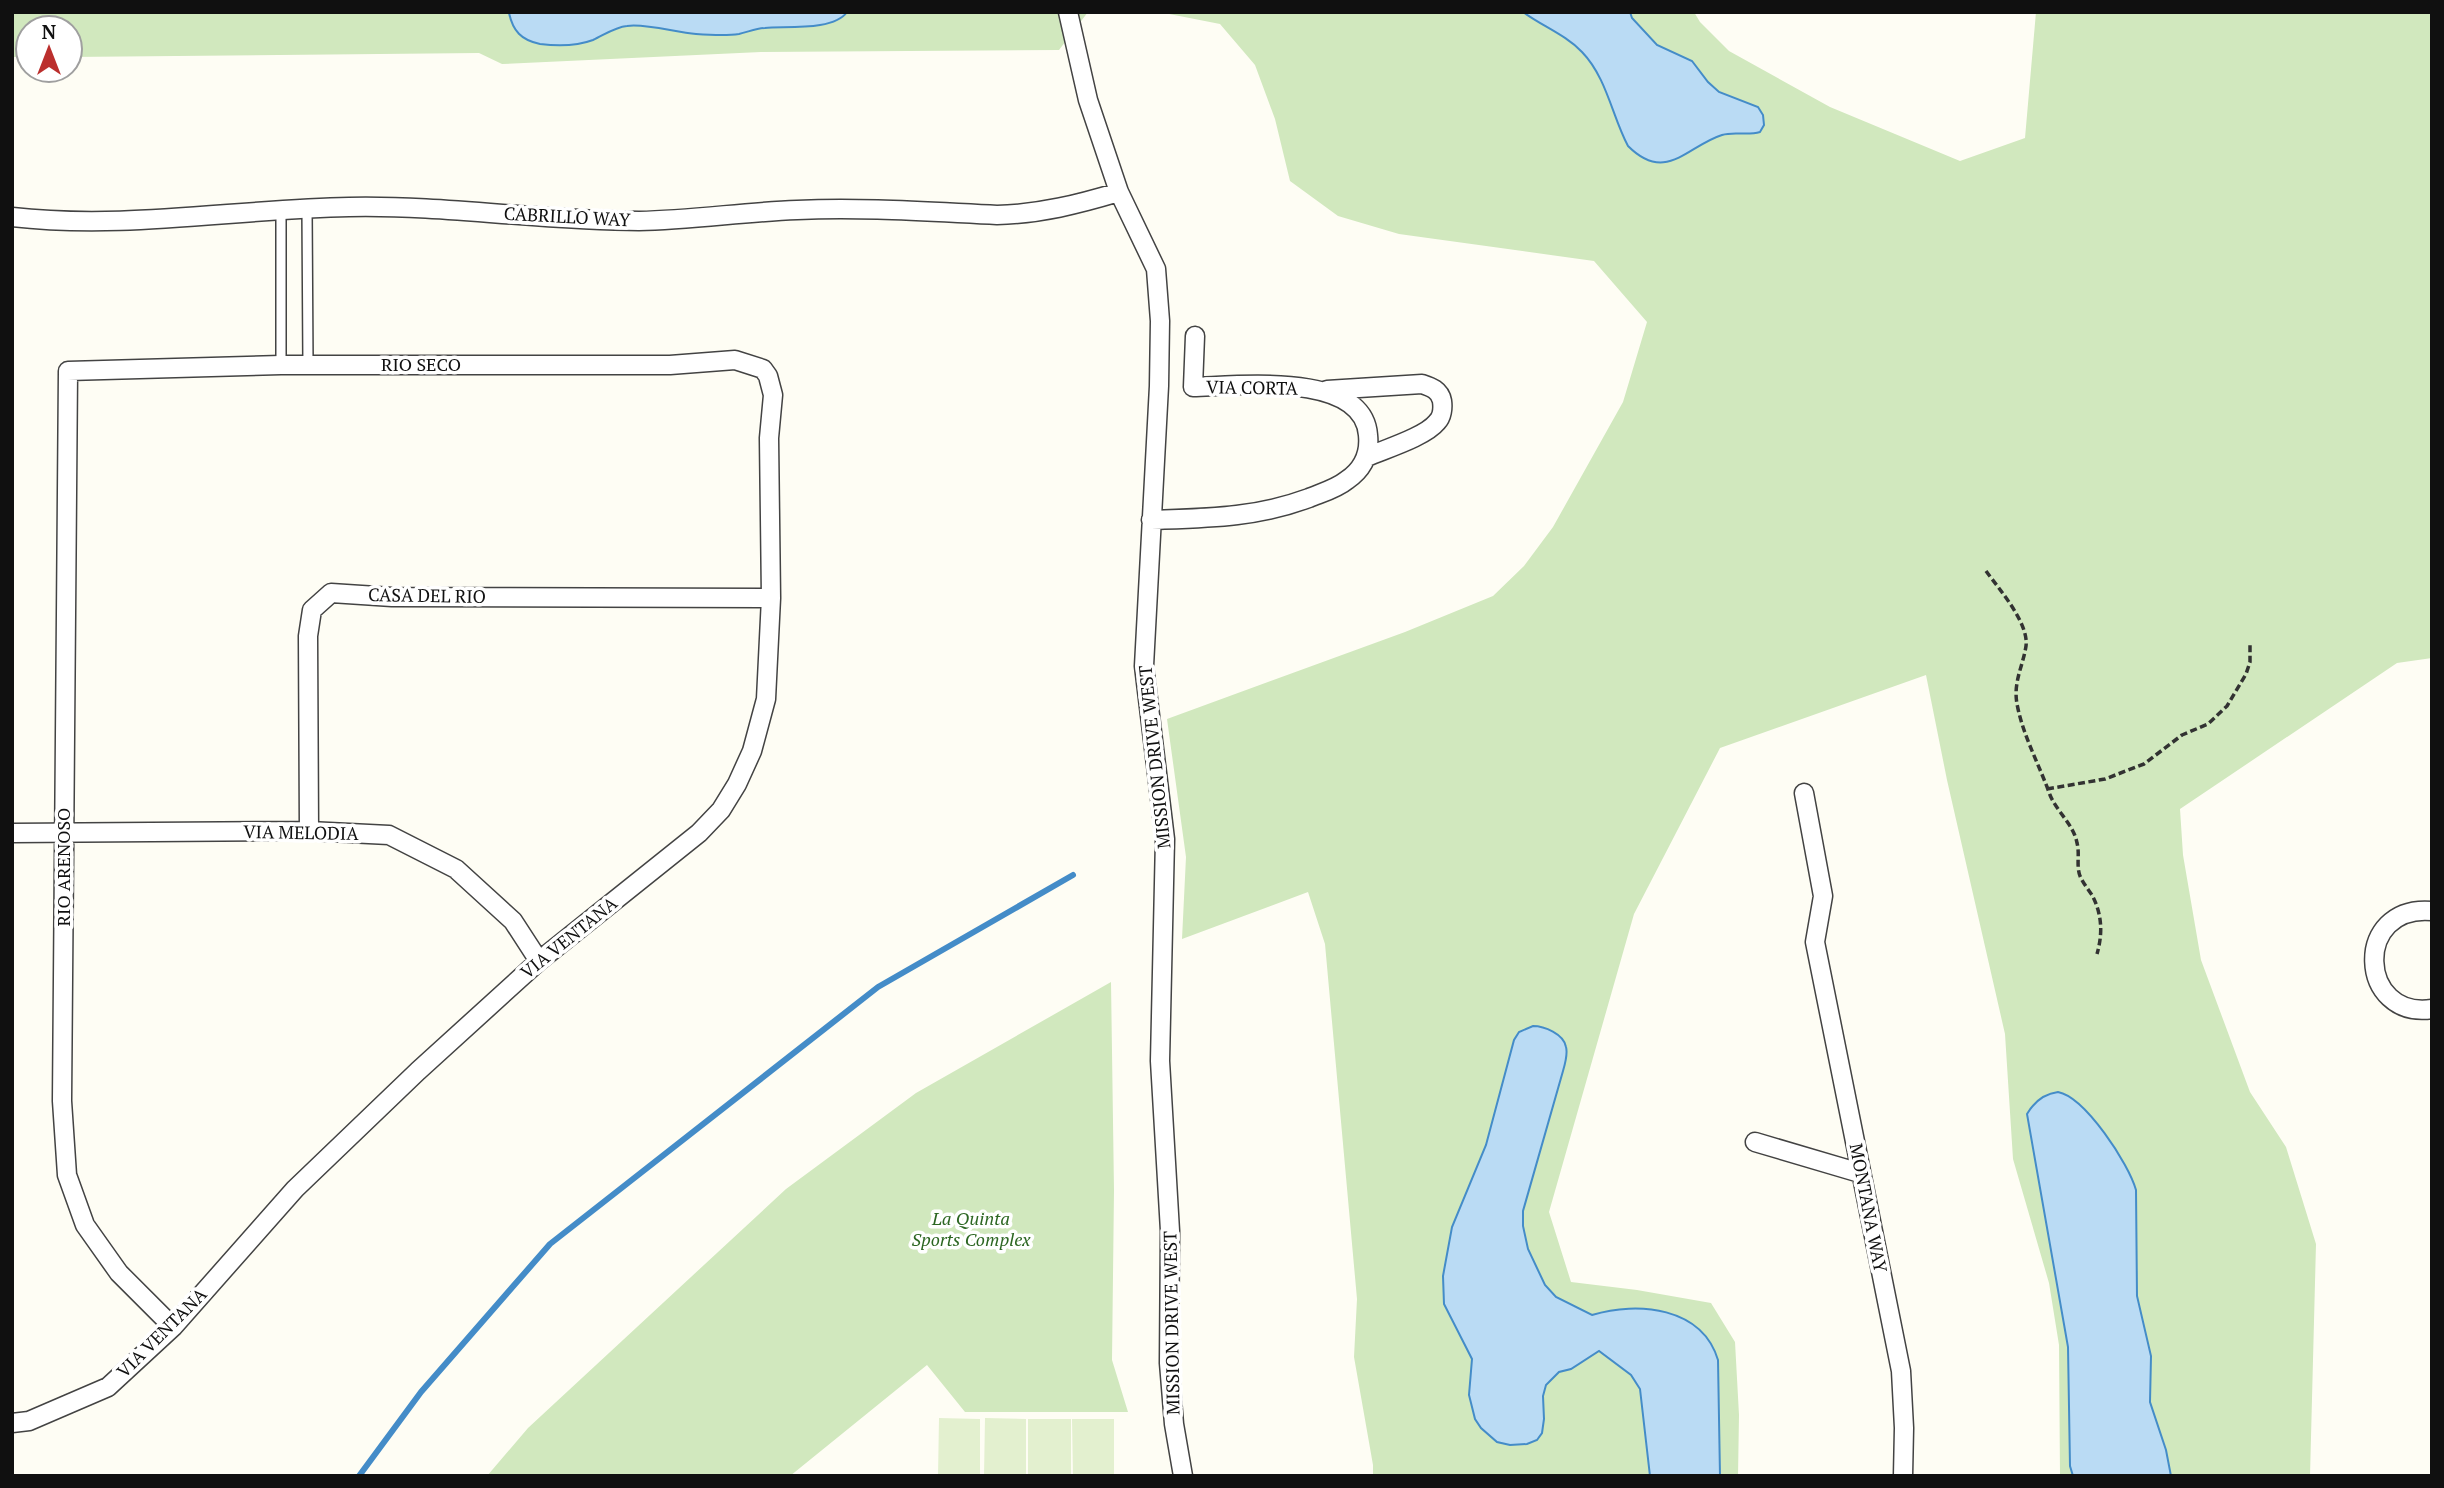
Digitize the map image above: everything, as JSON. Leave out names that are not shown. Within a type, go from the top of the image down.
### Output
[{"type":"street","name":"MISSION DRIVE WEST","points":[[1068,12],[1088,100],[1119,192],[1156,269],[1160,321],[1159,386],[1144,666],[1165,839],[1160,1061],[1170,1231],[1169,1363],[1174,1424],[1183,1476]]},
{"type":"street","name":"CABRILLO WAY","points":[[12,217],[105,222],[201,218],[307,208],[431,208],[551,218],[639,220],[830,209],[997,215],[1062,208],[1119,192]]},
{"type":"street","name":"VIA CORTA","points":[[1195,336],[1193,387],[1290,386],[1316,390],[1344,399],[1358,409],[1368,431],[1367,457]]},
{"type":"street","name":"RIO SECO","points":[[68,372],[281,365],[670,365],[735,360],[754,364],[768,376]]},
{"type":"street","name":"RIO ARENOSO","points":[[68,372],[62,1101],[67,1175],[85,1226],[119,1273],[173,1327]]},
{"type":"street","name":"VIA VENTANA","points":[[12,1423],[29,1421],[108,1387],[173,1327],[295,1189],[418,1071],[538,961],[699,833],[721,810],[752,751],[766,699],[771,598],[769,438],[773,395],[768,376]]},
{"type":"street","points":[[1151,520],[1236,517],[1288,506],[1347,481],[1360,469],[1367,457],[1423,433],[1437,423],[1442,413],[1439,394],[1432,387],[1422,384],[1316,390]]},
{"type":"street","name":"CASA DEL RIO","points":[[309,831],[308,636],[312,610],[331,593],[392,597],[771,598]]},
{"type":"street","name":"MONTANA WAY","points":[[1804,793],[1823,896],[1815,942],[1901,1371],[1903,1476]]},
{"type":"street","name":"VIA MELODIA","points":[[12,833],[309,831],[389,835],[456,869],[513,921],[538,961]]},
{"type":"street","points":[[2432,911],[2410,912],[2390,922],[2378,938],[2373,958],[2376,978],[2393,999],[2411,1008],[2432,1009]]},
{"type":"street","points":[[1755,1142],[1860,1173]]},
{"type":"lane","points":[[307,208],[308,366]]},
{"type":"lane","points":[[281,209],[281,365]]},
{"type":"path","points":[[1986,571],[2019,619],[2026,637],[2015,688],[2017,704],[2023,728],[2054,806],[2074,834],[2077,843],[2079,873],[2098,909],[2102,933],[2097,954]]},
{"type":"path","points":[[2048,789],[2105,779],[2144,764],[2182,735],[2208,724],[2227,706],[2246,674],[2250,662],[2250,644]]},
{"type":"green space","points":[[12,12],[1088,12],[1059,50],[761,52],[502,64],[479,53],[84,57],[84,14],[14,14],[12,57]]},
{"type":"green space","points":[[1159,12],[1694,12],[1700,22],[1729,51],[1830,107],[1960,161],[2025,138],[2036,12],[2432,12],[2432,658],[2397,663],[2180,809],[2183,855],[2201,960],[2250,1092],[2286,1147],[2316,1244],[2310,1476],[2060,1476],[2059,1345],[2049,1283],[2013,1159],[2005,1034],[1926,675],[1720,748],[1634,914],[1549,1212],[1571,1282],[1711,1303],[1735,1342],[1739,1415],[1738,1476],[1373,1476],[1354,1357],[1357,1299],[1325,944],[1308,892],[1182,939],[1186,857],[1167,719],[1405,632],[1493,596],[1524,566],[1553,527],[1623,402],[1647,322],[1594,261],[1399,234],[1338,216],[1290,181],[1275,119],[1255,65],[1220,24]]},
{"type":"green space","name":"La Quinta Sports Complex","points":[[1111,982],[1114,1190],[1112,1360],[1128,1412],[965,1412],[927,1365],[790,1476],[487,1476],[528,1428],[786,1189],[916,1093]]},
{"type":"green space","points":[[939,1418],[980,1419],[980,1476],[938,1476]]},
{"type":"green space","points":[[985,1418],[1026,1419],[1026,1476],[984,1476]]},
{"type":"green space","points":[[1028,1419],[1071,1419],[1071,1476],[1028,1476]]},
{"type":"green space","points":[[1072,1419],[1114,1419],[1114,1476],[1073,1476]]},
{"type":"water","points":[[847,12],[841,18],[821,25],[762,28],[729,35],[627,26],[587,42],[560,45],[540,44],[523,37],[513,25],[509,13]]},
{"type":"water","points":[[1523,12],[1630,12],[1632,18],[1657,45],[1692,61],[1719,92],[1758,107],[1763,115],[1764,125],[1760,132],[1722,135],[1665,162],[1654,162],[1642,157],[1628,146],[1603,85],[1582,52]]},
{"type":"water","points":[[1533,1026],[1548,1029],[1562,1038],[1567,1053],[1523,1211],[1528,1249],[1545,1285],[1556,1297],[1592,1315],[1629,1309],[1666,1312],[1698,1329],[1710,1342],[1718,1360],[1720,1476],[1650,1476],[1640,1389],[1631,1375],[1599,1351],[1571,1369],[1559,1372],[1546,1385],[1542,1433],[1537,1440],[1527,1444],[1510,1445],[1497,1442],[1475,1419],[1469,1395],[1472,1359],[1444,1304],[1443,1276],[1452,1227],[1486,1145],[1514,1040],[1519,1032]]},
{"type":"water","points":[[2058,1092],[2069,1097],[2093,1118],[2125,1164],[2136,1190],[2137,1296],[2151,1356],[2150,1402],[2166,1450],[2171,1476],[2073,1476],[2070,1466],[2068,1347],[2027,1114],[2039,1099]]},
{"type":"waterway","points":[[359,1476],[421,1392],[550,1244],[878,987],[1073,875]]}]
